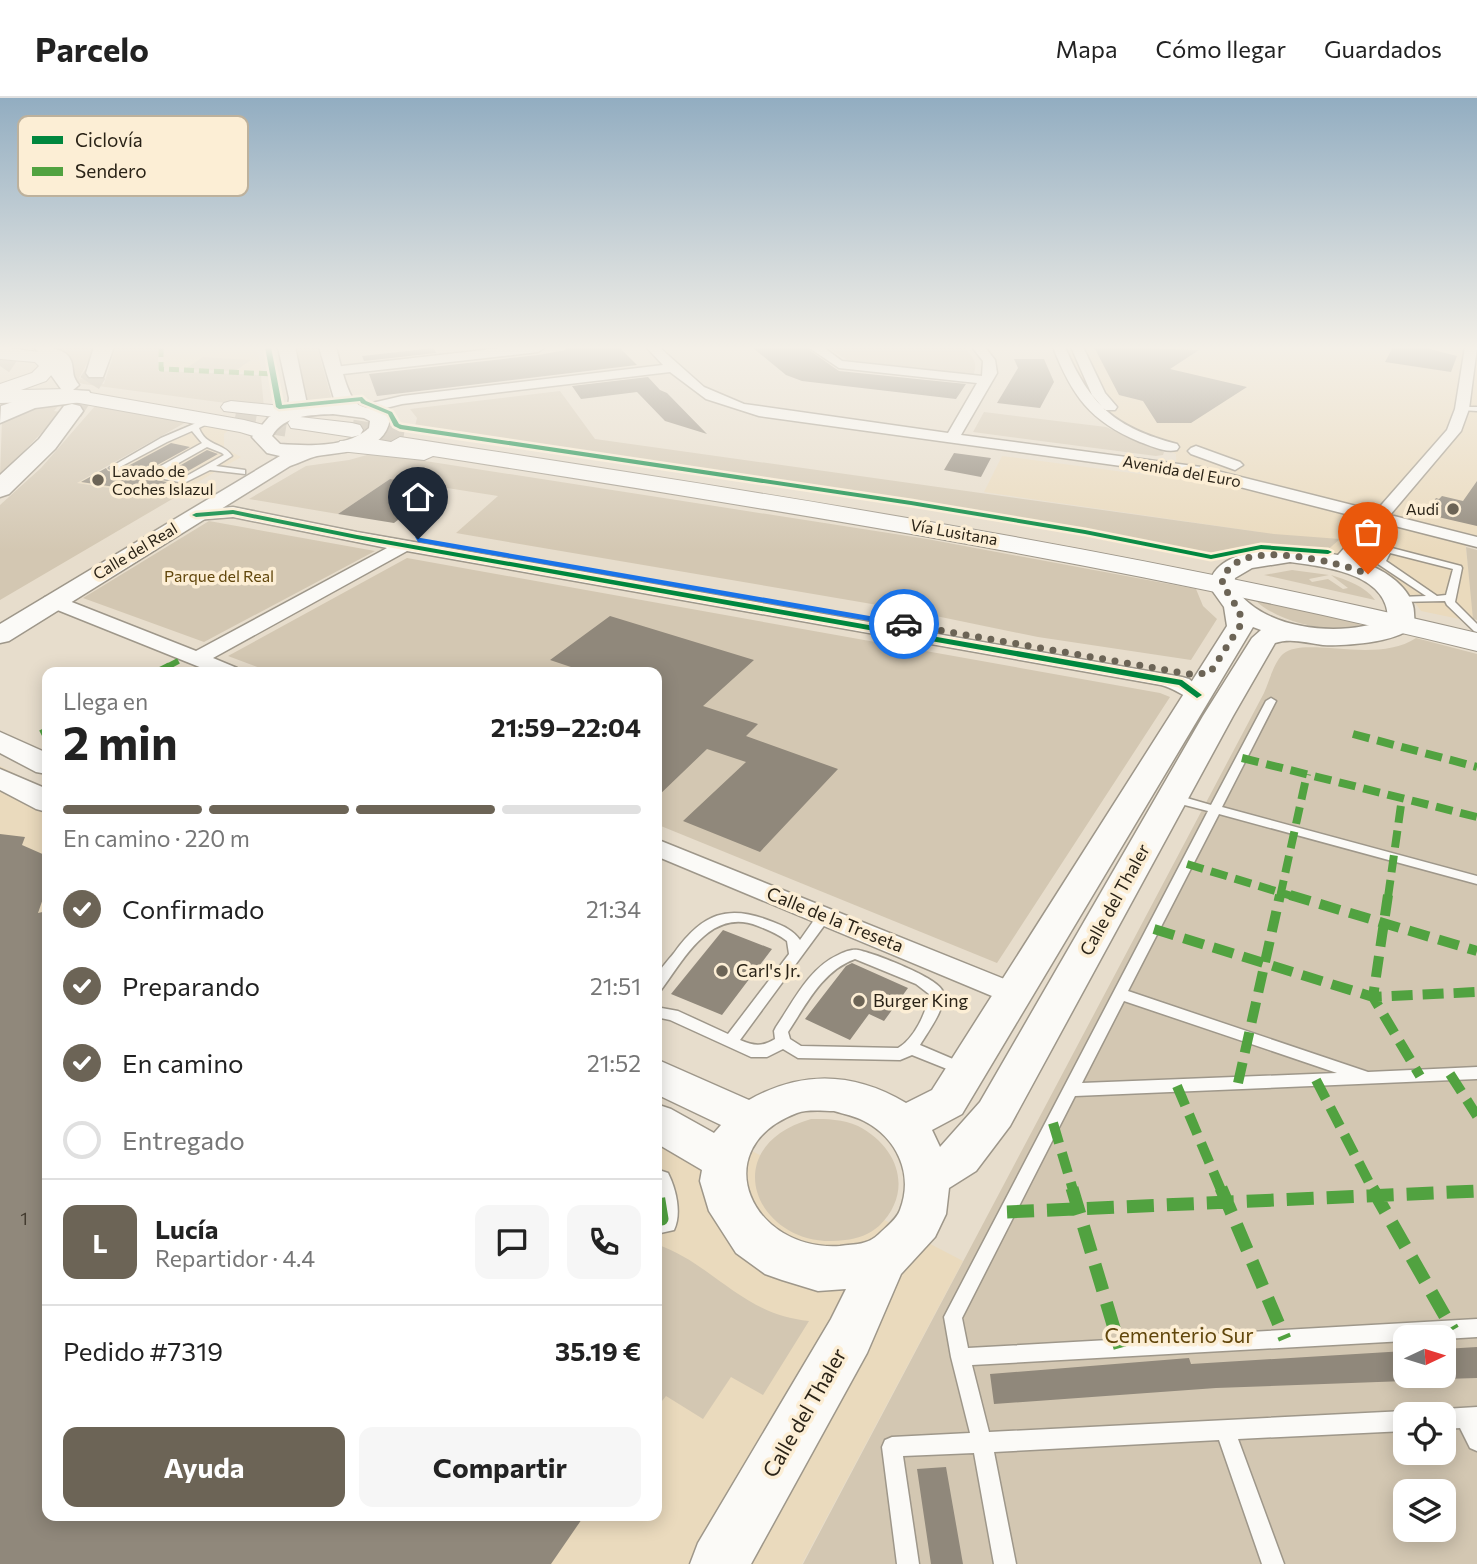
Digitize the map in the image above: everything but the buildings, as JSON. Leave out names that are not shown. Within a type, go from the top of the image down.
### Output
[{"type":"highway","points":[[0,489],[47,444],[62,415]]},
{"type":"main road","points":[[165,415],[269,441]]},
{"type":"main road","points":[[235,415],[240,416]]},
{"type":"main road","points":[[281,415],[700,478],[723,484]]},
{"type":"main road","points":[[358,427],[384,447],[635,485],[685,488]]},
{"type":"main road","points":[[685,488],[404,441],[723,484]]},
{"type":"main road","name":"Vía Lusitana","points":[[723,484],[998,529],[1228,587]]},
{"type":"main road","name":"Vía Lusitana","points":[[685,488],[993,538],[1228,587]]},
{"type":"main road","points":[[1228,587],[1402,612],[1477,630]]},
{"type":"main road","points":[[1402,612],[1477,642]]},
{"type":"street","points":[[352,415],[358,427]]},
{"type":"street","points":[[269,441],[309,452],[358,427],[369,415]]},
{"type":"street","name":"Avenida del Euro","points":[[780,415],[1171,467],[1231,478],[1477,542]]},
{"type":"street","points":[[952,438],[965,415]]},
{"type":"street","points":[[1100,415],[1143,438],[1271,475],[1372,497],[1399,495]]},
{"type":"street","points":[[1123,415],[1182,448]]},
{"type":"street","points":[[1340,564],[1465,415]]},
{"type":"street","name":"Calle del Real","points":[[0,617],[263,460],[274,422],[295,419]]},
{"type":"street","points":[[1171,467],[1182,448]]},
{"type":"street","name":"Calle del Real","points":[[0,635],[283,462],[309,452]]},
{"type":"street","points":[[223,499],[228,505],[240,508],[1189,674],[1203,684]]},
{"type":"street","points":[[196,515],[233,512],[1182,683],[1203,684]]},
{"type":"street","points":[[197,659],[405,545]]},
{"type":"street","points":[[1290,555],[1340,564],[1368,574],[1389,587],[1402,612],[1387,630],[1362,636],[1336,637],[1299,632],[1261,621],[1228,587],[1244,560],[1290,555]]},
{"type":"street","name":"Calle del Thaler","points":[[903,1125],[947,1102],[1240,626],[1240,612],[1228,587]]},
{"type":"street","points":[[52,601],[217,667]]},
{"type":"street","name":"Calle del Thaler","points":[[930,1177],[960,1158],[995,1114],[1265,638],[1274,634],[1299,632]]},
{"type":"street","points":[[0,741],[42,762]]},
{"type":"street","points":[[0,778],[42,799]]},
{"type":"street","name":"Calle de la Treseta","points":[[662,849],[1014,993]]},
{"type":"street","points":[[662,1078],[749,1119]]},
{"type":"street","points":[[834,1094],[879,1108],[903,1125],[921,1149],[930,1177],[921,1224],[884,1259],[838,1271],[789,1264],[748,1238],[726,1200],[724,1161],[738,1131],[749,1119],[788,1098],[834,1094]]},
{"type":"street","points":[[662,1125],[724,1161]]},
{"type":"street","name":"Calle del Thaler","points":[[719,1564],[849,1336],[884,1259]]},
{"type":"lane","points":[[204,424],[196,432],[207,444],[225,451],[228,456],[184,481],[113,467],[164,440],[204,424]]},
{"type":"lane","points":[[151,475],[207,444]]},
{"type":"lane","points":[[208,467],[242,472]]},
{"type":"lane","points":[[1436,599],[1381,562],[1388,550],[1458,568],[1450,603],[1477,630]]},
{"type":"lane","points":[[1402,612],[1436,599],[1450,598]]},
{"type":"lane","points":[[1005,1564],[982,1442],[953,1317],[1271,701]]},
{"type":"lane","points":[[1173,798],[1477,880]]},
{"type":"lane","points":[[662,979],[713,919],[727,915],[745,916],[790,935],[797,943],[796,954]]},
{"type":"lane","points":[[730,1041],[824,916]]},
{"type":"lane","points":[[855,954],[921,980],[936,992],[935,1005],[911,1048],[900,1054],[879,1056],[798,1052],[783,1042],[781,1031],[827,967],[842,957],[855,954]]},
{"type":"lane","points":[[1120,994],[1370,1077]]},
{"type":"lane","points":[[662,1013],[673,1015],[751,1051],[767,1051],[783,1042]]},
{"type":"lane","points":[[911,1048],[966,1070]]},
{"type":"lane","points":[[1070,1090],[1477,1073]]},
{"type":"lane","points":[[961,1357],[1477,1328]]},
{"type":"lane","points":[[1471,1418],[1477,1441]]},
{"type":"lane","points":[[908,1564],[892,1447],[1393,1422]]},
{"type":"lane","points":[[1225,1430],[1273,1564]]},
{"type":"shaded area","points":[[1477,415],[1477,543],[1465,540],[1474,622],[1421,611],[1409,594],[1388,579],[1319,555],[1252,550],[1259,532],[984,492],[1002,456],[1177,479],[1176,454],[1101,416]]},
{"type":"shaded area","points":[[193,423],[232,427],[224,434],[224,448],[241,457],[172,497],[77,483]]},
{"type":"shaded area","points":[[0,766],[42,787],[42,1521],[662,1521],[662,1104],[963,1261],[802,1564],[0,1564]]},
{"type":"green space","points":[[7,415],[58,415],[0,477],[2,419]]},
{"type":"green space","points":[[87,415],[159,415],[190,420],[77,483],[174,498],[0,600],[0,505],[41,468]]},
{"type":"green space","points":[[415,415],[578,415],[595,439],[1274,534],[1340,539],[1324,553],[1267,549],[1212,561],[990,518],[414,430],[417,418]]},
{"type":"green space","points":[[982,415],[1012,415],[1106,427],[1164,452],[1163,455],[1156,456],[973,432]]},
{"type":"green space","points":[[374,453],[927,539],[1196,589],[1203,606],[1217,619],[1191,660],[1038,637],[907,610],[456,533],[498,496],[390,479],[338,514],[249,499],[306,466],[349,460]]},
{"type":"green space","name":"Parque del Real","points":[[209,521],[375,551],[204,642],[83,598]]},
{"type":"green space","points":[[1466,547],[1477,550],[1477,620],[1473,619]]},
{"type":"green space","points":[[407,558],[1160,693],[1170,697],[997,963],[662,826],[662,667],[258,667],[228,656]]},
{"type":"green space","points":[[1292,570],[1329,575],[1309,579],[1312,582],[1328,579],[1343,589],[1348,588],[1331,575],[1343,579],[1361,587],[1375,600],[1264,575]]},
{"type":"green space","points":[[1255,600],[1368,621],[1341,628],[1309,625],[1278,615]]},
{"type":"green space","name":"Cementerio Sur","points":[[1416,638],[1477,654],[1477,1564],[803,1564],[1264,693],[1277,662],[1283,654],[1293,649],[1307,647],[1381,649],[1399,646]]},
{"type":"green space","points":[[811,1119],[829,1119],[858,1126],[884,1146],[892,1158],[899,1185],[896,1199],[890,1213],[879,1226],[867,1234],[845,1240],[815,1240],[789,1231],[770,1215],[758,1195],[755,1173],[762,1152],[780,1133]]},
{"type":"green space","points":[[662,1247],[695,1264],[765,1309],[786,1317],[809,1321],[763,1395],[731,1377],[703,1419],[666,1396],[662,1401]]},
{"type":"tunnel","points":[[235,418],[291,427]]},
{"type":"tunnel","points":[[352,430],[408,439]]},
{"type":"marked path","points":[[167,667],[180,660]]},
{"type":"marked path","points":[[1353,734],[1477,767]]},
{"type":"marked path","points":[[1242,758],[1477,817]]},
{"type":"marked path","points":[[1238,1083],[1307,774]]},
{"type":"marked path","points":[[1402,798],[1373,997],[1420,1076]]},
{"type":"marked path","points":[[1187,864],[1477,951]]},
{"type":"marked path","points":[[1154,929],[1373,997],[1477,992]]},
{"type":"marked path","points":[[1450,1074],[1477,1116]]},
{"type":"marked path","points":[[1316,1080],[1376,1195],[1450,1325]]},
{"type":"marked path","points":[[1177,1086],[1285,1339]]},
{"type":"marked path","points":[[1053,1123],[1120,1348]]},
{"type":"marked path","points":[[1007,1212],[1477,1191]]},
{"type":"cycle path","points":[[391,415],[400,427],[911,503],[1085,532],[1211,557],[1261,547],[1328,552]]},
{"type":"cycle path","points":[[196,515],[233,512],[357,537],[1161,679],[1182,683],[1197,695]]},
{"type":"way so far","points":[[904,624],[1189,674],[1210,673],[1240,626],[1240,612],[1222,584],[1225,572],[1234,565],[1265,556],[1290,555],[1316,558],[1368,574]]},
{"type":"place","name":"Lavado de Coches Islazul","points":[[98,480]]},
{"type":"place","name":"Audi","points":[[1453,509]]},
{"type":"place","name":"Carl's Jr.","points":[[722,971]]},
{"type":"place","name":"Burger King","points":[[859,1001]]},
{"type":"route","points":[[418,539],[904,624]]}]
